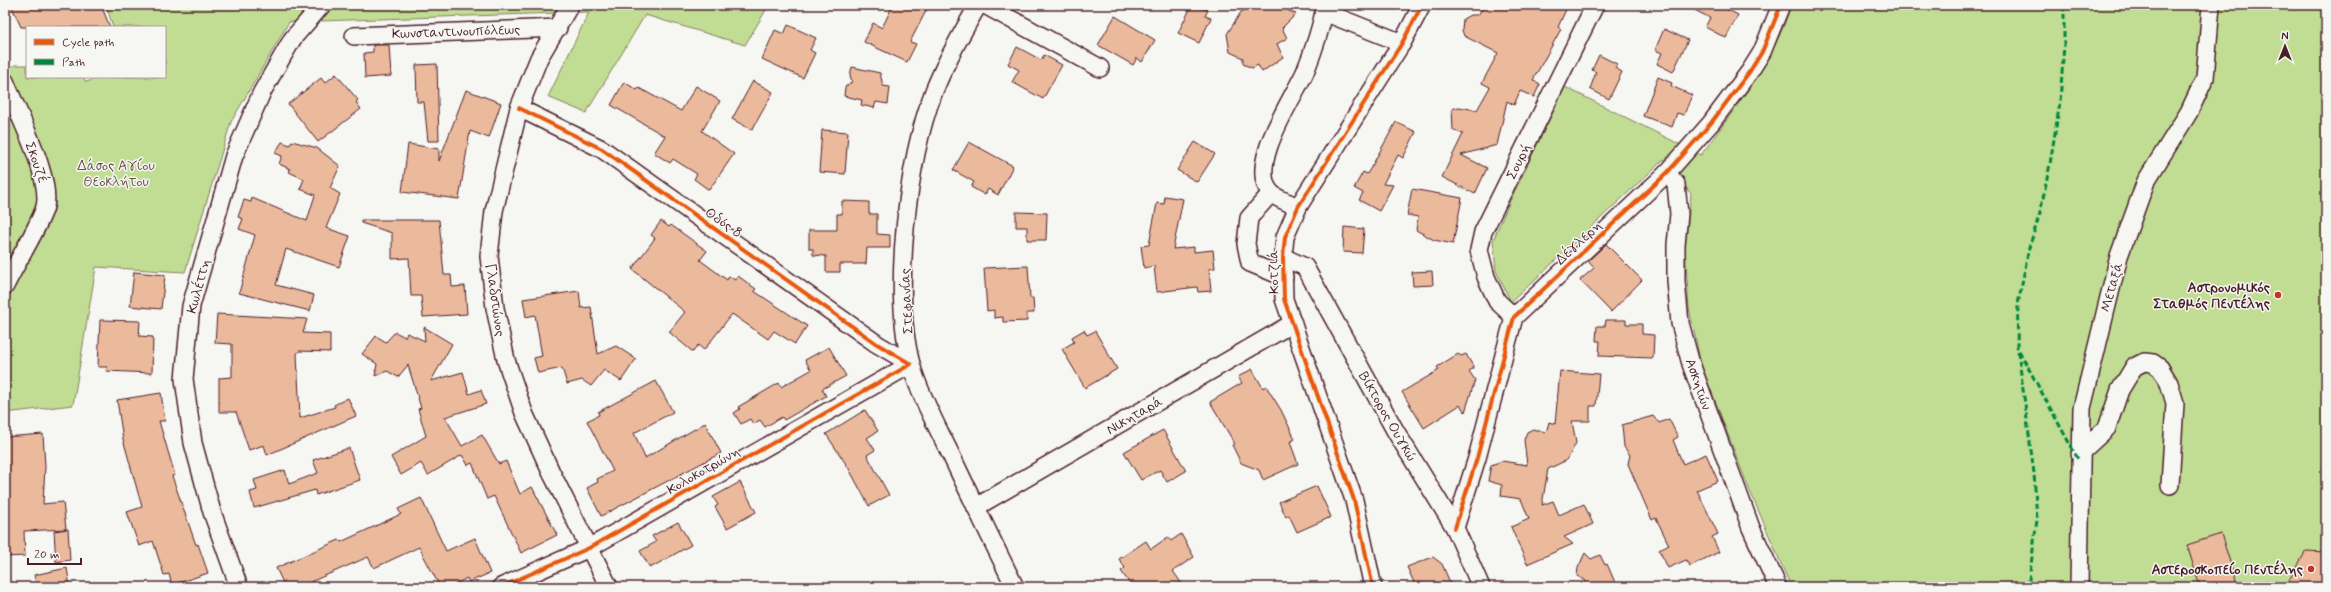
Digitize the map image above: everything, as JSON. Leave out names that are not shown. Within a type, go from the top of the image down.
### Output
[{"type":"street","name":"Κωλέττη","points":[[239,587],[212,512],[193,443],[184,379],[191,306],[234,156],[262,92],[293,38],[322,5]]},
{"type":"street","name":"Γλαδστώνος","points":[[570,5],[540,58],[519,108],[494,211],[489,256],[495,308],[506,360],[524,413],[551,472],[609,587]]},
{"type":"street","name":"Στεφανίας","points":[[978,5],[955,44],[934,91],[916,151],[903,271],[906,327],[911,364],[937,427],[1015,587]]},
{"type":"street","points":[[985,5],[1100,68]]},
{"type":"street","name":"Κοτζιά","points":[[1373,587],[1354,500],[1284,299],[1284,237],[1298,207],[1402,42],[1422,5]]},
{"type":"street","name":"Σουρή","points":[[1514,317],[1497,301],[1486,278],[1479,250],[1483,232],[1595,5]]},
{"type":"street","name":"Δέγλερη","points":[[1514,317],[1667,173],[1711,123],[1750,71],[1769,37],[1781,5]]},
{"type":"street","name":"Μεταξά","points":[[2079,587],[2080,452],[2082,408],[2119,256],[2146,181],[2189,112],[2205,78],[2211,5]]},
{"type":"street","points":[[1298,207],[1271,194],[1265,183],[1264,166],[1269,144],[1304,72],[1324,8],[1402,42]]},
{"type":"street","name":"Κωνσταντινουπόλεως","points":[[354,36],[558,28]]},
{"type":"street","name":"Σκουζέ","points":[[5,81],[44,178],[47,193],[44,210],[5,286]]},
{"type":"street","name":"Οδός 8","points":[[519,108],[602,149],[877,344],[911,364]]},
{"type":"street","name":"Ασκητών","points":[[1667,173],[1676,184],[1679,214],[1676,281],[1680,323],[1691,364],[1751,528],[1778,587]]},
{"type":"street","points":[[1271,194],[1249,218],[1246,244],[1250,263],[1284,277]]},
{"type":"street","name":"Βίκτορος Ουγκώ","points":[[1283,257],[1305,267],[1396,432],[1454,528],[1481,587]]},
{"type":"street","points":[[1454,528],[1477,458],[1514,317]]},
{"type":"street","name":"Νικηταρά","points":[[976,507],[1293,323]]},
{"type":"street","points":[[2080,452],[2107,428],[2120,390],[2134,367],[2144,362],[2153,363],[2160,368],[2169,383],[2175,403],[2170,485]]},
{"type":"street","name":"Κολοκοτρώνη","points":[[501,587],[589,548],[911,364]]},
{"type":"green space","name":"Δάσος Αγίου Θεοκλήτου","points":[[141,5],[769,5],[745,45],[645,15],[586,113],[548,97],[589,12],[289,22],[231,122],[185,272],[96,267],[73,405],[5,413],[5,70],[15,65],[26,65],[26,78],[84,78],[86,82],[98,78],[166,78],[166,26],[113,26],[107,8]]},
{"type":"green space","points":[[1791,5],[2326,5],[2326,587],[1791,587],[1747,484],[1701,364],[1689,308],[1685,248],[1691,194],[1664,159],[1511,302],[1496,271],[1493,240],[1510,201],[1565,87],[1701,155],[1740,102],[1764,65],[1784,25]]},
{"type":"building","points":[[11,5],[101,5],[110,26],[26,26],[21,27]]},
{"type":"building","points":[[893,5],[929,5],[910,42],[916,44],[907,62],[864,42],[873,23],[882,28]]},
{"type":"building","points":[[1192,5],[1208,10],[1205,16],[1211,18],[1199,43],[1178,33]]},
{"type":"building","points":[[1256,5],[1261,5],[1264,9],[1276,5],[1296,14],[1282,28],[1287,38],[1277,44],[1283,57],[1262,72],[1258,65],[1252,68],[1243,64],[1243,58],[1230,52],[1227,34],[1241,12]]},
{"type":"building","points":[[1568,5],[1558,27],[1561,29],[1533,80],[1540,84],[1534,97],[1520,91],[1514,105],[1507,101],[1497,145],[1461,155],[1487,168],[1475,194],[1442,177],[1463,134],[1453,130],[1452,109],[1459,107],[1477,110],[1490,87],[1482,83],[1498,53],[1464,36],[1462,30],[1463,19],[1470,15],[1478,15],[1484,6]]},
{"type":"building","points":[[1685,5],[1718,5],[1738,15],[1726,38],[1705,27],[1710,18]]},
{"type":"building","points":[[1115,16],[1155,40],[1142,62],[1137,58],[1133,65],[1098,45]]},
{"type":"building","points":[[788,25],[816,38],[810,50],[815,53],[803,78],[762,59],[775,30],[784,34]]},
{"type":"building","points":[[1664,29],[1688,40],[1673,72],[1657,64],[1662,53],[1655,50]]},
{"type":"building","points":[[373,45],[389,45],[391,76],[365,78],[364,53],[373,52]]},
{"type":"building","points":[[1017,47],[1041,60],[1044,55],[1062,65],[1043,99],[1012,82],[1019,70],[1008,64]]},
{"type":"building","points":[[1599,55],[1617,64],[1615,68],[1622,72],[1609,99],[1590,89],[1596,72],[1592,70]]},
{"type":"building","points":[[437,64],[439,141],[428,141],[424,102],[417,102],[416,65]]},
{"type":"building","points":[[852,67],[880,73],[883,86],[890,87],[888,104],[876,102],[874,108],[861,105],[862,100],[844,96],[845,87],[852,82],[850,75]]},
{"type":"building","points":[[336,74],[358,100],[356,102],[361,109],[318,142],[288,104],[321,78],[325,83]]},
{"type":"building","points":[[1658,77],[1672,83],[1671,86],[1692,95],[1684,115],[1677,113],[1672,127],[1643,116]]},
{"type":"building","points":[[753,81],[773,92],[752,130],[732,119]]},
{"type":"building","points":[[624,82],[637,90],[639,88],[681,111],[696,86],[720,101],[702,131],[734,154],[709,190],[694,179],[697,174],[673,159],[670,163],[654,153],[665,136],[611,105]]},
{"type":"building","points":[[466,90],[501,103],[489,138],[470,131],[459,199],[402,192],[408,144],[439,149],[439,161]]},
{"type":"building","points":[[1396,122],[1416,132],[1403,158],[1398,155],[1383,184],[1393,185],[1379,211],[1359,200],[1363,193],[1354,188],[1363,172],[1367,174]]},
{"type":"building","points":[[822,130],[848,132],[845,174],[819,172]]},
{"type":"building","points":[[292,141],[317,148],[340,166],[330,188],[340,194],[326,228],[350,236],[339,267],[286,249],[276,285],[314,295],[310,311],[239,293],[255,235],[239,229],[243,219],[238,217],[244,200],[251,202],[252,198],[307,221],[315,195],[300,189],[304,179],[289,172],[290,169],[279,164],[282,156],[275,153],[282,142],[290,145]]},
{"type":"building","points":[[969,142],[1013,166],[998,195],[988,189],[985,195],[971,187],[974,182],[953,170]]},
{"type":"building","points":[[1195,142],[1215,154],[1197,182],[1177,170]]},
{"type":"building","points":[[1412,189],[1462,198],[1453,244],[1434,240],[1416,230],[1418,217],[1407,215]]},
{"type":"building","points":[[1165,196],[1183,199],[1173,249],[1194,247],[1194,252],[1213,250],[1215,268],[1209,269],[1211,291],[1198,292],[1197,287],[1157,292],[1154,266],[1144,268],[1141,246],[1149,245],[1157,203],[1164,204]]},
{"type":"building","points":[[842,201],[869,202],[869,214],[877,214],[877,234],[890,235],[890,248],[867,248],[866,264],[840,264],[840,272],[826,272],[826,256],[813,255],[813,249],[809,249],[809,230],[837,230],[837,214],[842,214]]},
{"type":"building","points":[[1016,212],[1047,213],[1046,240],[1027,240],[1027,227],[1016,227]]},
{"type":"building","points":[[361,220],[439,220],[444,275],[451,275],[452,287],[465,286],[467,314],[423,317],[421,296],[411,296],[409,258],[392,259],[392,233],[361,223]]},
{"type":"building","points":[[661,221],[669,227],[671,225],[707,251],[700,260],[727,280],[729,276],[735,280],[738,276],[756,289],[754,291],[807,326],[795,344],[774,331],[768,339],[732,314],[704,350],[698,345],[693,352],[669,332],[685,312],[632,269],[655,238],[651,235]]},
{"type":"building","points":[[1344,227],[1364,229],[1362,253],[1343,252]]},
{"type":"building","points":[[1606,244],[1642,280],[1611,312],[1580,280],[1594,268],[1588,261]]},
{"type":"building","points":[[1028,266],[1030,298],[1033,298],[1034,313],[1027,313],[1027,321],[1003,322],[1003,317],[994,318],[994,310],[987,311],[984,268]]},
{"type":"building","points":[[1432,271],[1433,285],[1413,286],[1412,272]]},
{"type":"building","points":[[134,272],[165,275],[161,309],[130,306]]},
{"type":"building","points":[[579,291],[581,308],[591,307],[598,354],[616,346],[636,359],[621,381],[604,370],[591,386],[582,380],[567,384],[562,368],[538,373],[534,358],[542,356],[535,315],[526,317],[523,299]]},
{"type":"building","points":[[217,314],[307,319],[303,333],[330,334],[330,352],[299,351],[297,354],[300,418],[335,407],[334,405],[348,398],[356,416],[267,455],[264,445],[249,450],[236,412],[219,412],[219,378],[232,377],[232,344],[215,343]]},
{"type":"building","points":[[100,320],[140,321],[139,336],[153,337],[152,373],[106,371],[107,367],[98,367]]},
{"type":"building","points":[[1606,320],[1626,320],[1626,324],[1642,324],[1642,334],[1654,335],[1653,358],[1599,356],[1600,341],[1596,341],[1597,326],[1605,326]]},
{"type":"building","points":[[424,327],[452,344],[431,381],[463,372],[469,394],[481,390],[486,404],[445,417],[462,446],[482,435],[499,464],[506,461],[520,494],[532,487],[557,535],[521,553],[494,496],[487,499],[472,463],[468,465],[462,455],[428,475],[421,463],[401,475],[391,457],[426,436],[418,409],[421,408],[408,365],[398,377],[387,371],[375,376],[377,364],[362,354],[376,336],[386,342],[395,332],[405,337],[407,333],[425,341]]},
{"type":"building","points":[[1084,330],[1087,335],[1095,331],[1117,369],[1085,388],[1062,349],[1074,342],[1072,337]]},
{"type":"building","points":[[829,347],[846,376],[822,389],[826,396],[784,420],[782,417],[765,427],[760,420],[753,424],[750,419],[741,424],[734,413],[740,409],[738,407],[779,383],[781,387],[811,370],[805,360]]},
{"type":"building","points":[[1458,354],[1461,356],[1466,354],[1474,368],[1469,371],[1475,380],[1465,412],[1460,405],[1424,428],[1402,392],[1439,370],[1437,367]]},
{"type":"building","points":[[1252,369],[1263,388],[1266,386],[1281,410],[1295,439],[1290,442],[1298,464],[1263,480],[1259,470],[1241,463],[1232,445],[1235,444],[1210,402],[1242,383],[1238,377]]},
{"type":"building","points":[[1560,371],[1599,374],[1596,406],[1590,406],[1590,421],[1572,421],[1576,443],[1567,460],[1548,469],[1542,505],[1553,501],[1559,515],[1584,504],[1593,524],[1564,537],[1573,544],[1527,564],[1511,527],[1529,519],[1521,499],[1501,496],[1502,485],[1488,481],[1491,465],[1502,461],[1527,465],[1524,440],[1527,432],[1533,429],[1546,433],[1549,422],[1555,424]]},
{"type":"building","points":[[656,381],[673,412],[634,433],[645,458],[705,423],[721,453],[601,516],[587,488],[598,482],[597,479],[613,471],[587,421],[599,415],[598,412]]},
{"type":"building","points":[[161,393],[165,421],[159,421],[175,475],[172,476],[196,545],[198,544],[208,573],[172,585],[169,574],[164,575],[153,541],[139,546],[127,512],[142,507],[123,439],[117,400]]},
{"type":"building","points":[[865,410],[878,431],[867,438],[875,450],[867,455],[889,495],[869,506],[848,467],[826,434]]},
{"type":"building","points":[[1653,416],[1659,423],[1669,419],[1678,437],[1673,440],[1683,464],[1706,454],[1718,481],[1697,490],[1718,534],[1712,537],[1719,552],[1690,566],[1686,560],[1668,568],[1659,550],[1669,545],[1656,518],[1652,520],[1628,464],[1630,455],[1624,447],[1622,425]]},
{"type":"building","points":[[1163,430],[1186,471],[1167,482],[1160,470],[1141,480],[1124,452]]},
{"type":"building","points":[[43,434],[45,466],[43,504],[63,502],[66,529],[24,531],[25,556],[5,557],[5,437]]},
{"type":"building","points":[[349,448],[360,480],[316,495],[315,490],[254,508],[250,492],[257,490],[254,480],[285,470],[289,484],[318,473],[313,460]]},
{"type":"building","points":[[740,482],[756,512],[727,528],[715,507],[718,505],[713,497]]},
{"type":"building","points":[[1317,486],[1331,517],[1297,532],[1289,515],[1286,517],[1279,502]]},
{"type":"building","points":[[421,498],[446,551],[475,538],[490,573],[469,582],[467,578],[450,587],[440,587],[419,547],[374,568],[368,557],[299,587],[285,587],[276,568],[339,540],[341,542],[401,514],[398,509]]},
{"type":"building","points":[[678,522],[691,545],[650,568],[640,551],[656,542],[652,536]]},
{"type":"building","points":[[68,529],[70,560],[56,562],[54,531]]},
{"type":"building","points":[[1181,534],[1194,557],[1173,571],[1184,587],[1132,587],[1121,571],[1125,568],[1119,559],[1146,541],[1151,549],[1168,537],[1171,541]]},
{"type":"building","points":[[2221,534],[2238,587],[2200,587],[2187,545]]},
{"type":"building","name":"Αστεροσκοπείο Πεντέλης","points":[[2306,551],[2326,552],[2326,587],[2285,587]]},
{"type":"building","points":[[1585,553],[1591,559],[1600,555],[1605,565],[1607,564],[1617,587],[1587,587],[1585,580],[1577,576],[1578,568]]},
{"type":"building","points":[[1433,557],[1442,564],[1452,587],[1416,587],[1407,567]]},
{"type":"building","points":[[67,568],[70,587],[37,587],[34,575]]},
{"type":"marked path","points":[[2064,5],[2064,44],[2060,102],[2040,213],[2029,248],[2018,304],[2017,347],[2079,461]]},
{"type":"marked path","points":[[2018,351],[2034,473],[2037,520],[2028,587]]},
{"type":"cycle path","points":[[1373,587],[1354,500],[1284,299],[1283,257],[1285,237],[1298,207],[1402,43],[1422,5]]},
{"type":"cycle path","points":[[1455,528],[1477,458],[1514,317],[1667,173],[1711,123],[1750,71],[1762,52],[1781,5]]},
{"type":"cycle path","points":[[501,587],[589,548],[911,364],[877,344],[602,149],[519,108]]},
{"type":"place","name":"Αστρονομικός Σταθμός Πεντέλης","points":[[2278,295]]},
{"type":"place","name":"Αστεροσκοπείο Πεντέλης","points":[[2311,569]]}]
